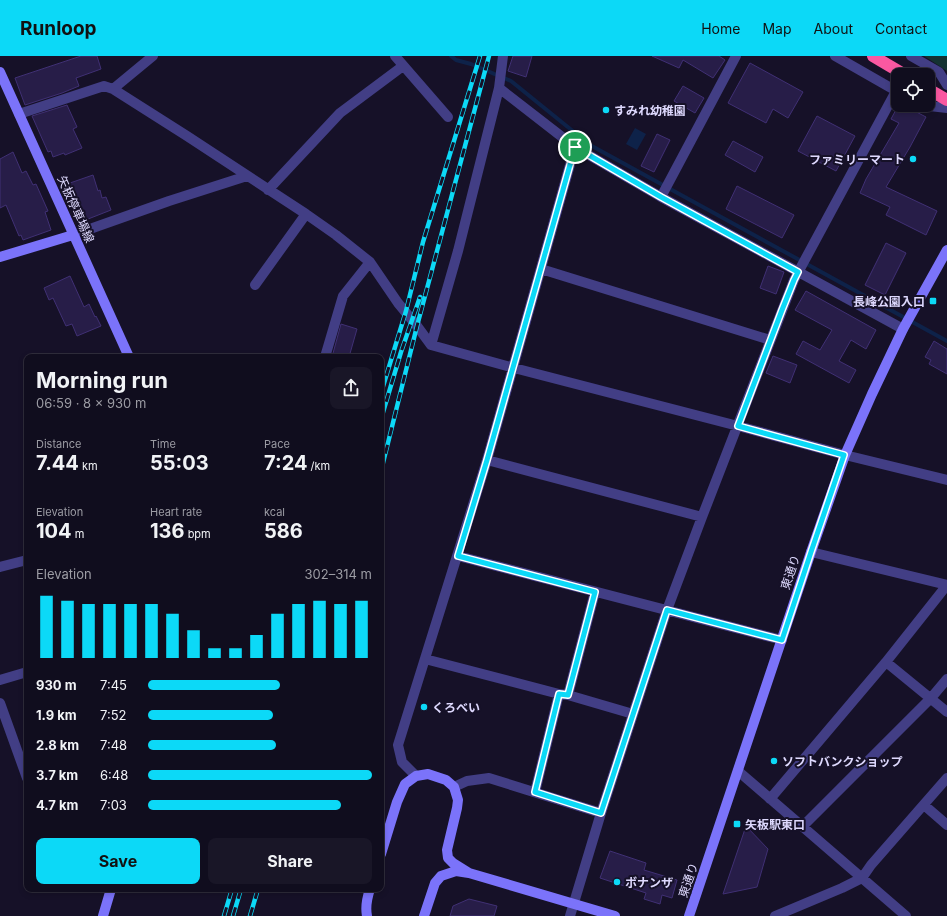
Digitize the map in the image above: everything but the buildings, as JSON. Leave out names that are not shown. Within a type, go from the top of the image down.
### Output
[{"type":"highway","points":[[873,56],[893,68]]},
{"type":"highway","points":[[935,93],[947,100]]},
{"type":"street","points":[[113,89],[153,56]]},
{"type":"street","points":[[395,56],[448,117]]},
{"type":"street","points":[[431,345],[458,251],[499,88],[503,56]]},
{"type":"street","points":[[835,56],[891,88]]},
{"type":"street","points":[[911,56],[939,72],[947,85]]},
{"type":"street","points":[[661,197],[734,57]]},
{"type":"street","points":[[268,190],[340,113],[403,66]]},
{"type":"street","name":"矢板停車場線","points":[[0,72],[128,354]]},
{"type":"street","points":[[19,114],[104,86],[113,89],[188,136],[306,214],[370,262],[398,303],[431,345],[844,455],[947,480]]},
{"type":"street","points":[[499,88],[575,147],[661,197],[903,330]]},
{"type":"street","points":[[570,916],[601,813],[667,610],[770,340],[798,272],[891,102]]},
{"type":"street","points":[[935,107],[947,108]]},
{"type":"street","points":[[416,776],[402,762],[398,745],[487,460],[575,147]]},
{"type":"street","points":[[0,257],[73,235],[169,201],[247,176]]},
{"type":"street","points":[[255,285],[306,214]]},
{"type":"street","name":"東通り","points":[[689,916],[844,455],[903,330],[947,250]]},
{"type":"street","points":[[326,354],[343,296],[370,262]]},
{"type":"street","points":[[541,269],[770,340]]},
{"type":"street","points":[[487,460],[702,517]]},
{"type":"street","points":[[770,799],[886,662],[947,585],[811,552]]},
{"type":"street","points":[[458,556],[782,640]]},
{"type":"street","points":[[0,568],[24,561]]},
{"type":"street","points":[[535,792],[595,592]]},
{"type":"street","points":[[425,659],[633,714]]},
{"type":"street","points":[[886,662],[947,712]]},
{"type":"street","points":[[0,680],[24,673]]},
{"type":"street","points":[[803,826],[931,698],[947,679]]},
{"type":"street","points":[[0,703],[24,770]]},
{"type":"street","points":[[738,771],[906,916]]},
{"type":"street","points":[[384,844],[397,802],[405,784],[416,776],[428,774],[446,780],[454,787],[458,800],[447,850],[448,858],[453,863],[470,873]]},
{"type":"street","points":[[454,787],[467,781],[488,778],[601,813]]},
{"type":"street","points":[[775,916],[862,878],[871,865],[947,778]]},
{"type":"street","points":[[924,804],[947,825]]},
{"type":"street","points":[[424,916],[435,883],[440,876],[456,871],[470,873],[615,916]]},
{"type":"street","points":[[105,915],[110,892]]},
{"type":"street","points":[[367,916],[366,903],[369,892]]},
{"type":"green space","points":[[924,56],[947,56],[947,71]]},
{"type":"water","points":[[635,128],[646,134],[637,150],[626,144]]},
{"type":"waterway","points":[[451,56],[456,60],[471,64],[511,81],[590,145],[947,341]]},
{"type":"railway","points":[[384,383],[406,311],[423,242],[480,56]]},
{"type":"railway","points":[[384,459],[417,326],[489,56]]},
{"type":"railway","points":[[384,409],[401,352],[420,297]]},
{"type":"railway","points":[[224,916],[231,892]]},
{"type":"railway","points":[[233,916],[240,892]]},
{"type":"railway","points":[[250,916],[257,892]]},
{"type":"place","name":"すみれ幼稚園","points":[[606,110]]},
{"type":"place","name":"ファミリーマート","points":[[913,159]]},
{"type":"place","name":"長峰公園入口","points":[[933,301]]},
{"type":"place","name":"くろべい","points":[[424,707]]},
{"type":"place","name":"ソフトバンクショップ","points":[[774,761]]},
{"type":"place","name":"矢板駅東口","points":[[737,824]]},
{"type":"place","name":"ボナンザ","points":[[617,882]]},
{"type":"route","points":[[575,147],[661,197],[798,272],[738,426],[844,455],[782,640],[667,610],[601,813],[535,792],[559,694],[568,695],[595,592],[458,556],[514,368],[575,147]]}]
